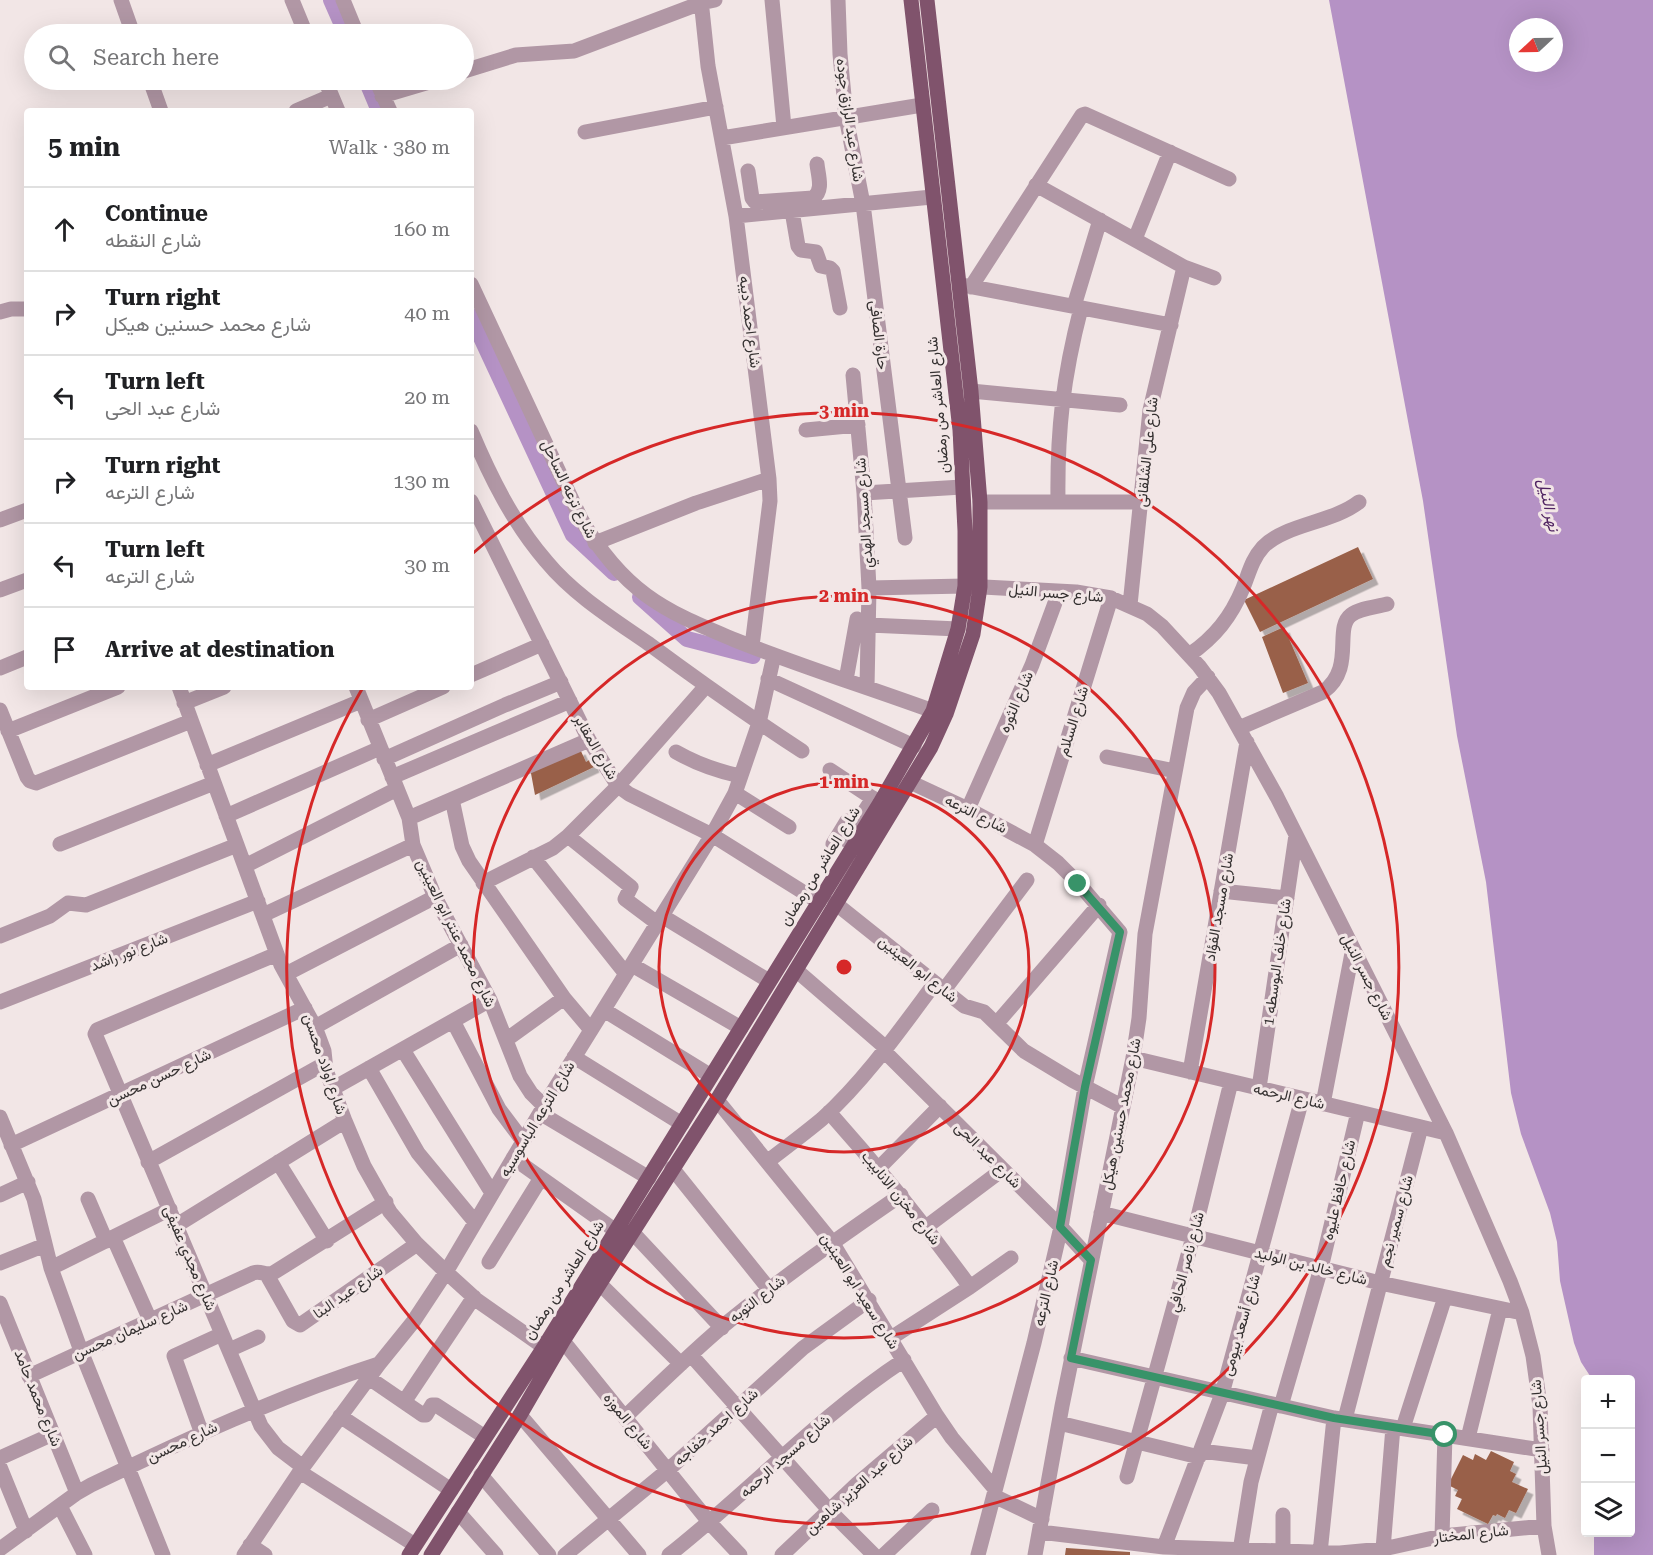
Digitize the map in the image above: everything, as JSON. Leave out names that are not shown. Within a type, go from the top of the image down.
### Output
[{"type":"main road","name":"شارع العاشر من رمضان","points":[[412,1550],[544,1347],[819,902],[843,841],[914,746],[933,711],[958,629],[964,586],[963,487],[950,327],[932,197],[911,0]]},
{"type":"main road","points":[[431,1555],[520,1415],[563,1341],[717,1100],[910,782],[931,747],[960,676],[973,634],[980,587],[980,502],[965,285],[927,0]]},
{"type":"street","points":[[121,0],[129,24]]},
{"type":"street","points":[[292,0],[302,24]]},
{"type":"street","points":[[343,0],[353,24]]},
{"type":"street","points":[[772,0],[784,128]]},
{"type":"street","name":"شارع عبد الرازق جوده","points":[[838,0],[846,117],[863,204]]},
{"type":"street","points":[[474,68],[516,55],[574,51],[706,1]]},
{"type":"street","name":"شارع احمد ديبه","points":[[706,1],[708,66],[732,185],[769,480],[770,501],[752,646]]},
{"type":"street","points":[[154,90],[160,108]]},
{"type":"street","points":[[329,90],[337,108]]},
{"type":"street","points":[[380,90],[388,108]]},
{"type":"street","points":[[382,96],[402,90]]},
{"type":"street","points":[[303,108],[331,96]]},
{"type":"street","points":[[722,138],[922,105]]},
{"type":"street","points":[[585,132],[716,107]]},
{"type":"street","points":[[1171,325],[965,285],[1036,186],[1082,114],[1229,178]]},
{"type":"street","points":[[1134,239],[1170,152]]},
{"type":"street","points":[[732,185],[748,177],[754,202],[784,208],[816,196],[819,190],[817,164]]},
{"type":"street","points":[[1036,186],[1184,267],[1214,278]]},
{"type":"street","points":[[736,216],[784,208],[863,204],[932,197]]},
{"type":"street","name":"حارة الصافى","points":[[863,204],[905,538]]},
{"type":"street","points":[[784,208],[801,250],[816,252],[821,266],[833,271],[840,308]]},
{"type":"street","points":[[1058,502],[1058,452],[1069,353],[1077,307],[1100,220]]},
{"type":"street","name":"شارع على الشلقانى","points":[[1130,605],[1150,410],[1184,267]]},
{"type":"street","name":"شارع ترعه الساحل","points":[[474,290],[581,519],[595,543],[626,578],[666,609],[687,620],[774,655],[933,711]]},
{"type":"street","points":[[0,312],[24,309]]},
{"type":"street","name":"شارع مسجد الهدي","points":[[853,375],[864,493],[869,588],[863,622],[867,687]]},
{"type":"street","points":[[971,391],[1120,405]]},
{"type":"street","points":[[806,430],[858,425]]},
{"type":"street","points":[[474,438],[511,511],[545,560],[587,600],[802,752]]},
{"type":"street","points":[[595,543],[696,503],[769,480]]},
{"type":"street","points":[[864,493],[963,487]]},
{"type":"street","points":[[980,502],[1142,502]]},
{"type":"street","points":[[1189,655],[1209,640],[1226,621],[1244,585],[1253,560],[1264,546],[1277,537],[1340,514],[1359,502]]},
{"type":"street","name":"شارع المقابر","points":[[474,507],[589,740],[618,786],[629,795],[712,835],[819,902]]},
{"type":"street","points":[[0,520],[24,511]]},
{"type":"street","points":[[0,590],[24,581]]},
{"type":"street","name":"شارع جسر النيل","points":[[869,588],[964,586],[1076,592],[1111,598],[1130,605],[1162,626],[1208,677],[1247,742],[1296,835],[1446,1133],[1510,1281],[1522,1313],[1533,1356],[1540,1406],[1544,1526],[1549,1555]]},
{"type":"street","name":"شارع الثوره","points":[[968,809],[1032,665],[1059,592]]},
{"type":"street","name":"شارع السلام","points":[[1035,844],[1111,598]]},
{"type":"street","points":[[1239,728],[1330,687],[1340,672],[1344,627],[1347,619],[1355,613],[1387,604]]},
{"type":"street","points":[[846,680],[863,622],[958,629]]},
{"type":"street","points":[[474,674],[542,644]]},
{"type":"street","name":"شارع الترعه الباسوسيه","points":[[247,1550],[302,1469],[379,1364],[413,1322],[446,1272],[542,1109],[712,835],[735,793],[759,723],[774,655]]},
{"type":"street","points":[[0,668],[24,658]]},
{"type":"street","name":"شارع محمد حسنين هيكل","points":[[1035,1555],[1071,1358],[1133,1058],[1140,1018],[1145,934],[1187,708],[1194,692],[1208,677]]},
{"type":"street","points":[[768,679],[914,746]]},
{"type":"street","points":[[226,816],[561,682]]},
{"type":"street","points":[[483,883],[553,848],[568,836],[618,786],[706,686]]},
{"type":"street","points":[[8,731],[110,690]]},
{"type":"street","name":"شارع اولاد محسن","points":[[179,690],[277,954],[315,1028],[324,1051],[324,1064],[332,1089],[364,1166],[396,1221],[417,1244],[474,1297],[544,1347]]},
{"type":"street","points":[[184,703],[216,690]]},
{"type":"street","points":[[369,720],[436,690]]},
{"type":"street","points":[[207,765],[358,694]]},
{"type":"street","name":"شارع محمد عنتر ابو العينين","points":[[358,694],[408,818],[413,844],[435,897],[490,1000],[520,1076],[542,1109],[649,1178]]},
{"type":"street","points":[[245,866],[394,783],[570,701]]},
{"type":"street","points":[[0,710],[27,777],[36,783],[191,721]]},
{"type":"street","points":[[408,818],[589,740]]},
{"type":"street","name":"شارع مسجد الفؤاد","points":[[1190,1072],[1247,742]]},
{"type":"street","points":[[676,753],[707,768],[740,777]]},
{"type":"street","points":[[1107,757],[1175,771]]},
{"type":"street","points":[[830,770],[870,802],[843,841]]},
{"type":"street","name":"شارع الترعه","points":[[910,782],[1035,844],[1058,862],[1099,905],[1118,927],[1120,935],[1085,1087],[1060,1227],[1034,1343],[978,1555]]},
{"type":"street","points":[[60,844],[214,783]]},
{"type":"street","points":[[735,793],[789,827]]},
{"type":"street","points":[[452,799],[462,846],[483,883],[564,998],[591,1030]]},
{"type":"street","name":"شارع خلف البوسطه 1","points":[[1259,1088],[1296,835]]},
{"type":"street","points":[[568,836],[632,888],[624,897],[625,899],[769,981]]},
{"type":"street","name":"شارع نور راشد","points":[[0,1002],[261,908],[413,844]]},
{"type":"street","points":[[0,936],[50,916],[68,903],[86,904],[237,846]]},
{"type":"street","points":[[533,857],[629,969],[741,1028]]},
{"type":"street","points":[[767,1162],[829,1112],[939,986],[1027,880]]},
{"type":"street","points":[[1221,891],[1287,898]]},
{"type":"street","points":[[286,974],[435,897]]},
{"type":"street","name":"شارع ابو العينين","points":[[835,903],[967,1008],[984,1012],[1024,1050],[1123,1107]]},
{"type":"street","points":[[997,1023],[1099,905]]},
{"type":"street","points":[[315,1028],[461,945]]},
{"type":"street","points":[[1323,1104],[1353,948]]},
{"type":"street","name":"شارع مجدي عفيفى","points":[[277,954],[97,1030],[96,1035],[261,1426],[278,1448],[302,1469],[412,1550]]},
{"type":"street","name":"شارع عبد الحى","points":[[796,970],[885,1049],[1091,1260]]},
{"type":"street","points":[[506,1040],[564,998]]},
{"type":"street","points":[[332,1089],[490,1000]]},
{"type":"street","name":"شارع حسن محسن","points":[[11,1145],[305,1008]]},
{"type":"street","points":[[604,1010],[711,1076]]},
{"type":"street","points":[[453,1021],[499,1109],[523,1141]]},
{"type":"street","points":[[403,1050],[492,1193]]},
{"type":"street","points":[[574,1057],[682,1124]]},
{"type":"street","name":"شارع الرحمه","points":[[1133,1058],[1446,1133]]},
{"type":"street","points":[[148,1162],[324,1064]]},
{"type":"street","points":[[369,1068],[418,1153],[475,1222]]},
{"type":"street","name":"شارع ناصر الحافي","points":[[1127,1477],[1193,1237],[1232,1082]]},
{"type":"street","name":"شارع أسعد بيومى","points":[[1164,1547],[1222,1394],[1262,1254],[1302,1099]]},
{"type":"street","name":"شارع سعيد ابو العينين","points":[[717,1100],[832,1242],[951,1438],[994,1492]]},
{"type":"street","points":[[879,1168],[940,1106]]},
{"type":"street","name":"شارع مخزن الانابيب","points":[[829,1112],[901,1195],[970,1287]]},
{"type":"street","name":"شارع حافظ عليوه","points":[[1240,1551],[1257,1458],[1321,1268],[1358,1112]]},
{"type":"street","points":[[177,1225],[345,1121]]},
{"type":"street","points":[[1,1122],[28,1182],[51,1268],[81,1351],[163,1555]]},
{"type":"street","name":"شارع سمير نجم","points":[[1320,1553],[1339,1419],[1380,1283],[1421,1127]]},
{"type":"street","points":[[513,1158],[616,1231]]},
{"type":"street","points":[[278,1162],[327,1241]]},
{"type":"street","points":[[672,1168],[769,1289]]},
{"type":"street","points":[[926,1227],[1002,1170]]},
{"type":"street","points":[[489,1262],[541,1178]]},
{"type":"street","points":[[0,1195],[28,1182]]},
{"type":"street","name":"شارع التوبه","points":[[625,1418],[686,1359],[769,1289],[901,1195]]},
{"type":"street","points":[[88,1199],[150,1320]]},
{"type":"street","name":"شارع سليمان محسن","points":[[29,1376],[258,1271],[267,1275],[327,1241],[386,1202]]},
{"type":"street","points":[[51,1268],[170,1209]]},
{"type":"street","name":"شارع خالد بن الوليد","points":[[1101,1213],[1380,1283],[1522,1313]]},
{"type":"street","points":[[633,1233],[722,1328]]},
{"type":"street","name":"شارع عيد البنا","points":[[267,1275],[293,1321],[300,1325],[417,1244]]},
{"type":"street","points":[[0,1263],[45,1245]]},
{"type":"street","points":[[891,1338],[1011,1258]]},
{"type":"street","points":[[600,1284],[686,1359],[737,1408],[828,1510],[874,1555]]},
{"type":"street","points":[[404,1402],[474,1297]]},
{"type":"street","points":[[1383,1548],[1398,1428],[1445,1297]]},
{"type":"street","name":"شارع احمد خفاجه","points":[[565,1555],[668,1470],[803,1348],[869,1300]]},
{"type":"street","name":"شارع محمد حامد","points":[[0,1303],[77,1493]]},
{"type":"street","points":[[1468,1438],[1500,1309]]},
{"type":"street","points":[[202,1434],[174,1356],[222,1334]]},
{"type":"street","points":[[229,1350],[258,1337]]},
{"type":"street","name":"شارع الموزه","points":[[563,1341],[710,1523],[740,1555]]},
{"type":"street","points":[[1071,1358],[1339,1419],[1542,1450]]},
{"type":"street","name":"شارع مسجد الرحمه","points":[[669,1555],[710,1523],[861,1390],[904,1360]]},
{"type":"street","name":"شارع محسن","points":[[0,1549],[77,1493],[128,1467],[253,1410],[315,1385],[379,1364]]},
{"type":"street","points":[[369,1378],[423,1415],[426,1415],[432,1405],[436,1405],[485,1437]]},
{"type":"street","points":[[520,1415],[639,1555]]},
{"type":"street","points":[[340,1416],[451,1490]]},
{"type":"street","name":"شارع عبد العزيز شاهين","points":[[782,1555],[828,1510],[937,1416]]},
{"type":"street","points":[[1059,1423],[1199,1454],[1257,1458]]},
{"type":"street","points":[[0,1458],[53,1434]]},
{"type":"street","points":[[1442,1536],[1445,1435]]},
{"type":"street","points":[[0,1467],[26,1530]]},
{"type":"street","points":[[481,1475],[549,1555]]},
{"type":"street","name":"شارع المختار","points":[[994,1492],[1041,1525],[1164,1547],[1278,1552],[1360,1552],[1442,1536],[1544,1526]]},
{"type":"street","points":[[60,1506],[85,1555]]},
{"type":"street","points":[[884,1555],[932,1510]]},
{"type":"street","points":[[458,1512],[496,1555]]},
{"type":"street","points":[[1278,1552],[1283,1515]]},
{"type":"street","points":[[247,1550],[265,1555]]},
{"type":"water","name":"نهر النيل","points":[[1329,0],[1653,0],[1653,1555],[1594,1555],[1594,1537],[1635,1537],[1635,1375],[1589,1375],[1581,1362],[1574,1343],[1560,1281],[1557,1242],[1550,1213],[1521,1134],[1511,1093],[1486,882],[1457,736],[1423,501]]},
{"type":"building","points":[[1358,547],[1373,579],[1260,632],[1244,600]]},
{"type":"building","points":[[1284,627],[1308,683],[1283,693],[1262,637]]},
{"type":"building","points":[[580,749],[586,762],[591,759],[594,767],[535,795],[530,768]]},
{"type":"building","points":[[1491,1451],[1514,1462],[1510,1471],[1516,1474],[1512,1482],[1528,1489],[1516,1513],[1509,1510],[1505,1518],[1497,1514],[1493,1515],[1488,1524],[1457,1509],[1462,1499],[1455,1496],[1458,1490],[1448,1485],[1463,1455],[1473,1460],[1475,1454],[1486,1460]]},
{"type":"building","points":[[1066,1548],[1130,1552],[1130,1555],[1065,1555]]},
{"type":"waterway","points":[[331,0],[342,24]]},
{"type":"waterway","points":[[370,90],[378,108]]},
{"type":"waterway","points":[[474,322],[573,535],[614,573]]},
{"type":"waterway","points":[[640,597],[687,639],[753,656]]},
{"type":"route","points":[[1078,884],[1118,927],[1120,935],[1085,1087],[1060,1227],[1091,1260],[1071,1358],[1334,1418],[1445,1435]]}]
